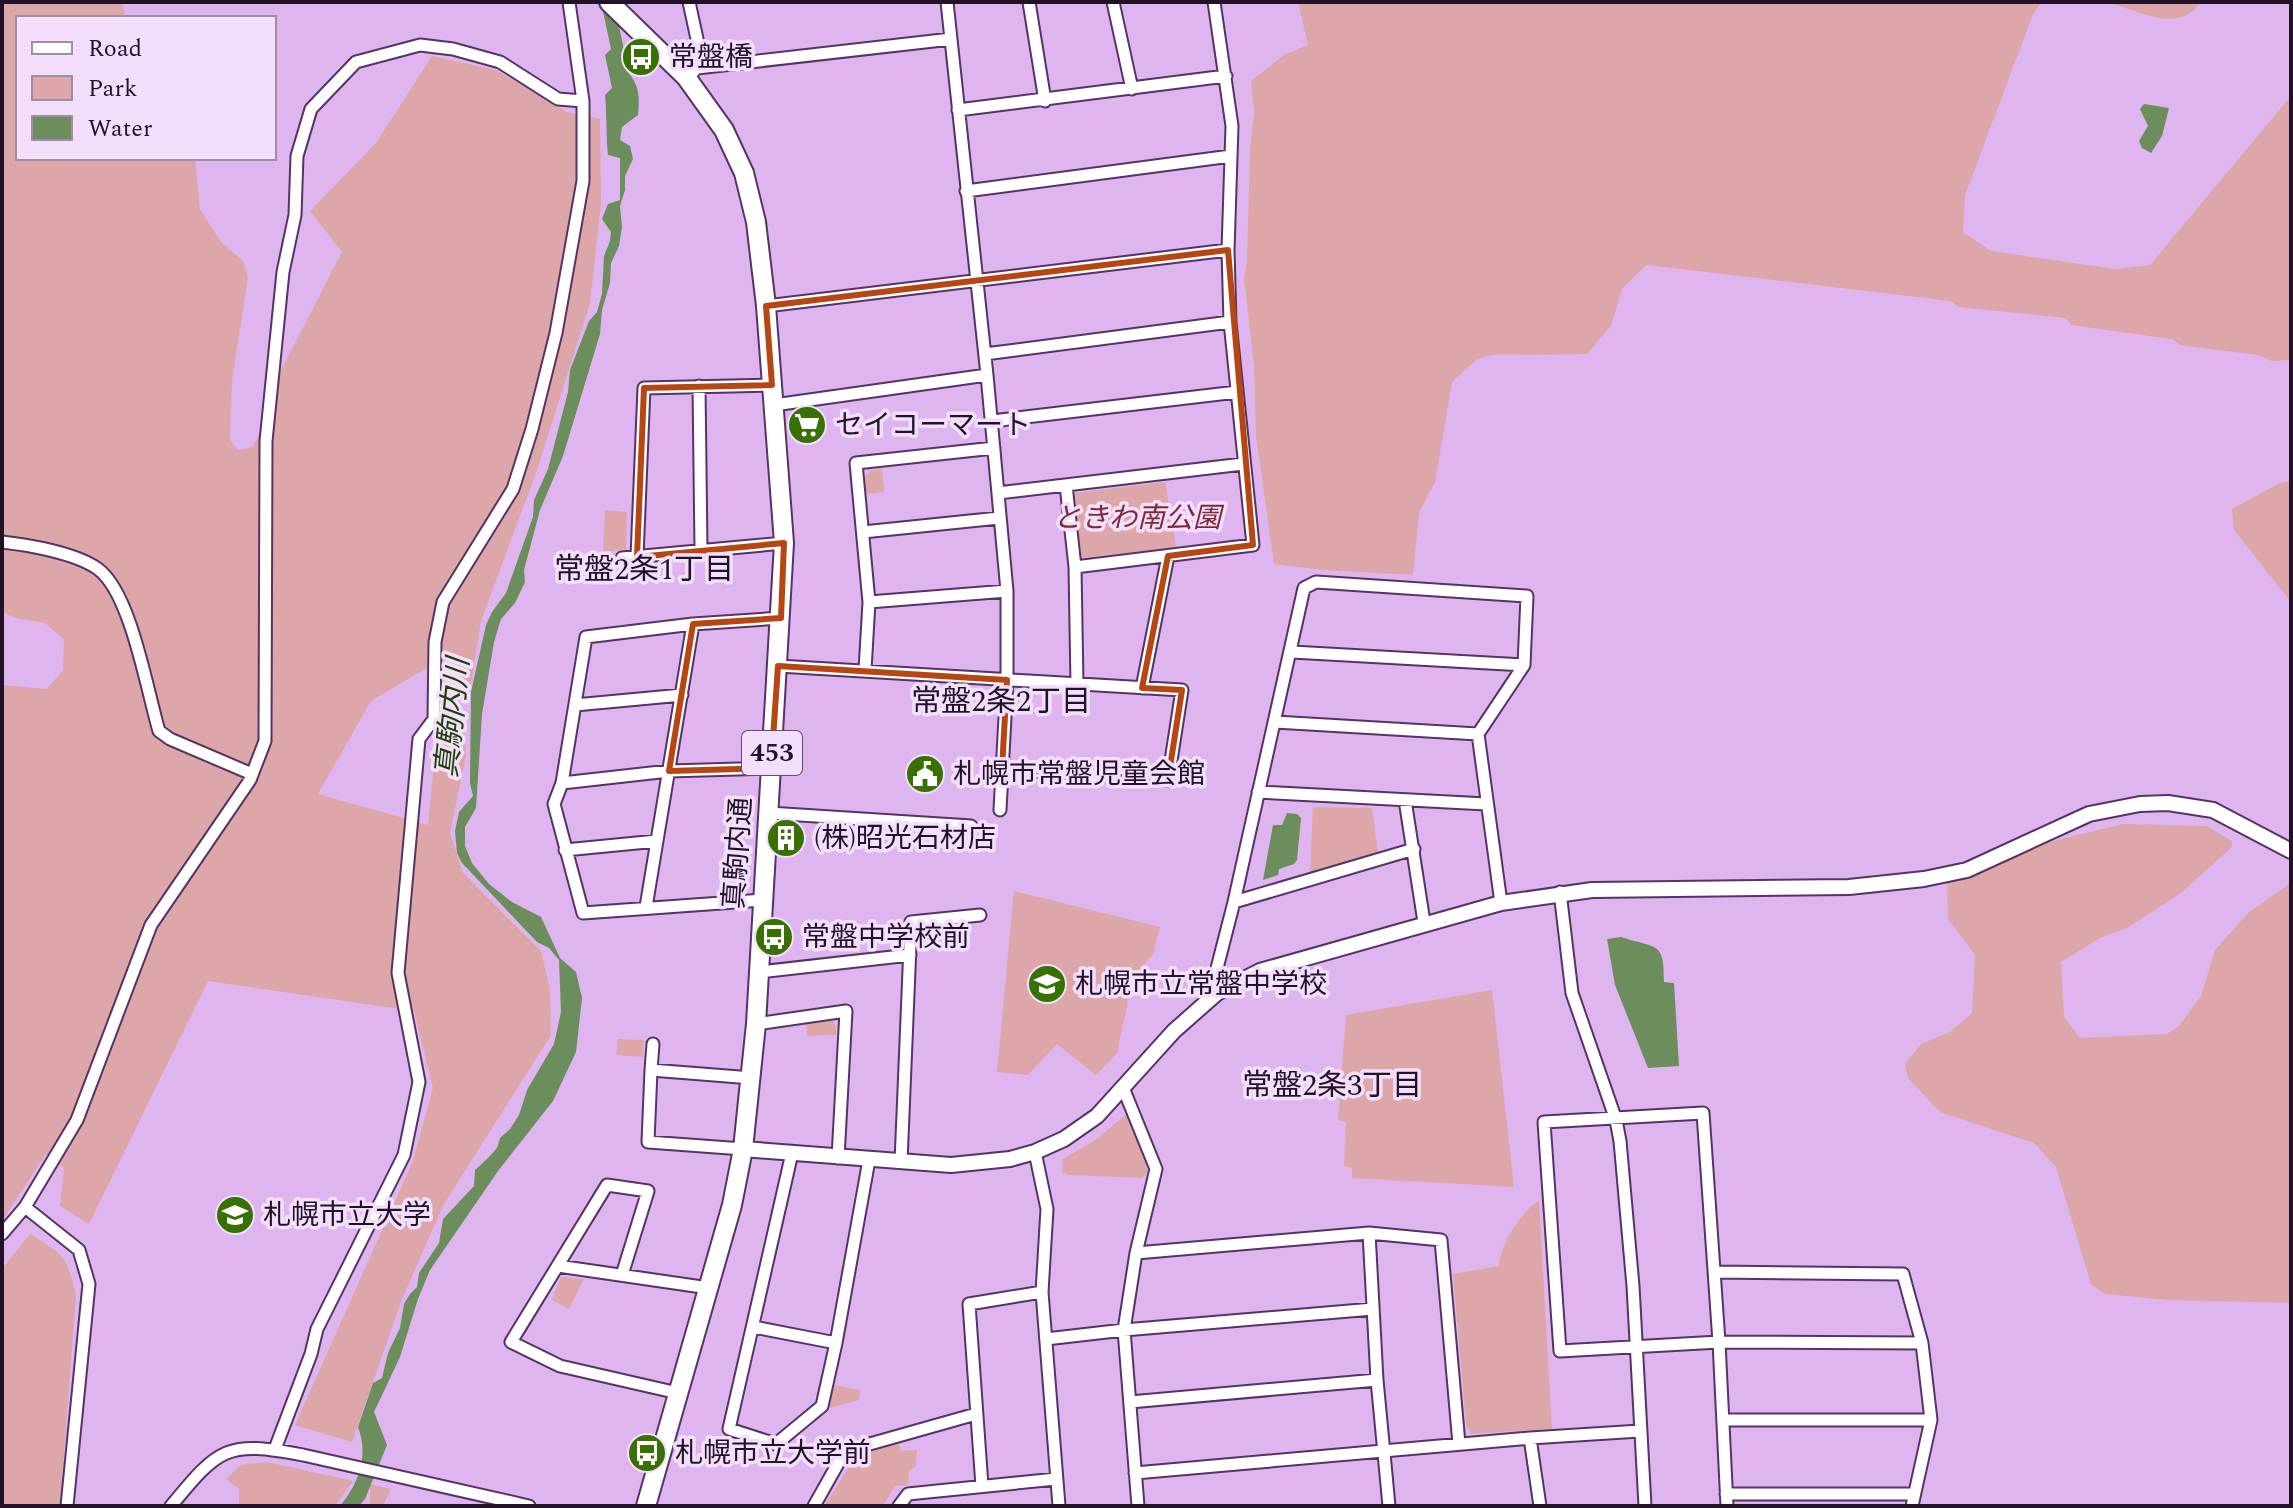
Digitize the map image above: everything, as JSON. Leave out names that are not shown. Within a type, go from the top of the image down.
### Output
[{"type":"highway","name":"真駒内通","points":[[609,2],[633,28],[691,73],[724,130],[744,173],[756,222],[766,306],[784,543],[756,1024],[743,1149],[732,1205],[646,1506]]},
{"type":"street","points":[[275,1449],[311,1354],[317,1329],[404,1155],[419,1082],[398,973],[419,739],[434,719],[435,642],[443,602],[513,489],[556,333],[583,181],[583,101],[569,2]]},
{"type":"street","points":[[689,2],[699,48],[691,73],[951,39]]},
{"type":"street","points":[[947,2],[1007,591],[1007,680],[1000,810]]},
{"type":"street","points":[[1029,2],[1045,101]]},
{"type":"street","points":[[1113,2],[1132,89]]},
{"type":"street","points":[[1075,567],[1253,545],[1230,322],[1228,250],[1232,126],[1214,2]]},
{"type":"street","points":[[2,1234],[25,1207],[77,1120],[151,925],[252,774],[265,741],[266,441],[283,272],[295,215],[297,156],[311,109],[356,62],[420,45],[453,49],[500,62],[558,99],[583,101]]},
{"type":"street","points":[[958,110],[1226,76]]},
{"type":"street","points":[[966,191],[1231,156]]},
{"type":"street","points":[[766,306],[1228,250]]},
{"type":"street","points":[[985,354],[1230,322]]},
{"type":"street","points":[[774,405],[987,375]]},
{"type":"street","points":[[637,557],[644,388],[772,385]]},
{"type":"street","points":[[699,386],[701,550]]},
{"type":"street","points":[[992,421],[1237,392]]},
{"type":"street","points":[[865,670],[869,602],[856,463],[994,448]]},
{"type":"street","points":[[998,493],[1243,464]]},
{"type":"street","points":[[1066,485],[1075,567],[1077,685]]},
{"type":"street","points":[[863,532],[999,518]]},
{"type":"street","points":[[2,542],[28,545],[97,568],[114,586],[134,639],[159,731],[170,739],[252,774]]},
{"type":"street","points":[[622,558],[784,543]]},
{"type":"street","points":[[1142,688],[1168,556]]},
{"type":"street","points":[[1217,993],[1216,972],[1292,652],[1304,588],[1316,582],[1527,596],[1524,665],[1478,734],[1501,903]]},
{"type":"street","points":[[869,602],[1007,591]]},
{"type":"street","points":[[763,900],[583,913],[554,804],[562,783],[586,637],[693,624],[781,618]]},
{"type":"street","points":[[646,907],[693,624]]},
{"type":"street","points":[[1292,652],[1524,665]]},
{"type":"street","points":[[778,666],[1182,690],[1168,780],[1002,769]]},
{"type":"street","points":[[575,705],[682,695]]},
{"type":"street","points":[[1275,722],[1478,734]]},
{"type":"street","points":[[562,783],[669,771],[771,768]]},
{"type":"street","points":[[1258,792],[1486,804]]},
{"type":"street","points":[[1405,800],[1424,922]]},
{"type":"street","points":[[653,1044],[648,1142],[869,1160],[951,1165],[980,1163],[1035,1152],[1064,1139],[1097,1116],[1124,1090],[1174,1031],[1217,993],[1260,971],[1424,922],[1501,903],[1560,892],[1849,887],[1924,879],[1967,870],[2089,814],[2140,804],[2168,803],[2213,810],[2291,851]]},
{"type":"street","points":[[769,813],[971,826]]},
{"type":"street","points":[[565,850],[657,841]]},
{"type":"street","points":[[1234,902],[1414,849]]},
{"type":"street","points":[[1560,892],[1572,993],[1616,1120],[1622,1155],[1645,1506]]},
{"type":"street","points":[[901,1162],[911,922],[980,915]]},
{"type":"street","points":[[759,972],[910,955]]},
{"type":"street","points":[[756,1024],[846,1011],[838,1158]]},
{"type":"street","points":[[651,1070],[752,1078]]},
{"type":"street","points":[[1124,1090],[1156,1169],[1136,1253],[1124,1330],[1138,1506]]},
{"type":"street","points":[[1715,1272],[1903,1274],[1922,1343],[1931,1420],[1913,1500],[1726,1500],[1723,1420],[1719,1342],[1715,1272],[1703,1113],[1544,1122],[1560,1351],[1719,1342],[1922,1343]]},
{"type":"street","points":[[1035,1152],[1047,1209],[1042,1292],[1059,1506]]},
{"type":"street","points":[[792,1153],[729,1429],[776,1444],[822,1406],[869,1160]]},
{"type":"street","points":[[622,1275],[648,1191],[607,1185],[511,1342],[560,1366],[678,1393]]},
{"type":"street","points":[[25,1207],[79,1250],[89,1284],[67,1506]]},
{"type":"street","points":[[1136,1253],[1369,1233],[1441,1240],[1459,1444]]},
{"type":"street","points":[[1369,1233],[1377,1380],[1389,1506]]},
{"type":"street","points":[[558,1266],[709,1288]]},
{"type":"street","points":[[982,1486],[969,1304],[1042,1292]]},
{"type":"street","points":[[1046,1339],[1373,1309]]},
{"type":"street","points":[[754,1327],[836,1343]]},
{"type":"street","points":[[1130,1402],[1377,1380]]},
{"type":"street","points":[[814,1506],[845,1451],[976,1414]]},
{"type":"street","points":[[1723,1420],[1931,1420]]},
{"type":"street","points":[[1135,1473],[1640,1431]]},
{"type":"street","points":[[1530,1438],[1540,1506]]},
{"type":"street","points":[[171,1506],[214,1458],[244,1448],[275,1449],[405,1478],[487,1502],[529,1506]]},
{"type":"street","points":[[899,1506],[908,1494],[1056,1479]]},
{"type":"highlighted area","points":[[1228,250],[1253,545],[1168,556],[1142,688],[1182,690],[1168,780],[1002,769],[1007,680],[778,666],[771,768],[669,771],[693,624],[781,618],[784,543],[637,557],[644,388],[772,385],[766,306]]},
{"type":"green space","points":[[2,2],[122,2],[126,16],[16,16],[16,160],[195,160],[200,209],[221,242],[243,261],[248,278],[232,380],[230,440],[238,450],[253,447],[265,421],[279,374],[342,252],[310,211],[376,143],[432,56],[496,70],[567,112],[600,119],[601,204],[590,303],[536,473],[481,621],[470,690],[425,669],[371,701],[318,794],[428,825],[435,753],[464,724],[466,755],[450,833],[463,873],[541,951],[550,990],[551,1035],[444,1204],[402,1299],[352,1442],[295,1425],[413,1161],[433,1088],[414,1011],[208,981],[89,1224],[60,1206],[64,1168],[46,1154],[2,1221],[2,685],[47,689],[63,670],[64,639],[45,623],[2,612]]},
{"type":"green space","points":[[1298,2],[2042,2],[2033,14],[1965,195],[1963,232],[1991,251],[2115,269],[2150,265],[2291,96],[2291,360],[2272,361],[2258,355],[2180,345],[2172,339],[2071,325],[2066,318],[1959,307],[1951,301],[1646,265],[1622,289],[1611,326],[1587,354],[1491,355],[1476,360],[1452,382],[1435,482],[1419,513],[1413,575],[1274,564],[1256,436],[1254,366],[1244,278],[1254,112],[1251,81],[1284,55],[1308,45]]},
{"type":"green space","points":[[2103,2],[2201,2],[2191,12],[2168,19]]},
{"type":"green space","points":[[882,469],[884,492],[865,494],[864,478],[871,470]]},
{"type":"green space","points":[[2291,481],[2291,602],[2234,530],[2232,509],[2280,483]]},
{"type":"green space","name":"ときわ南公園","points":[[1165,482],[1176,547],[1080,558],[1075,493]]},
{"type":"green space","points":[[605,510],[627,512],[626,550],[603,551]]},
{"type":"green space","points":[[1313,807],[1372,808],[1378,854],[1310,874]]},
{"type":"green space","points":[[2123,824],[2207,826],[2232,841],[2232,847],[2181,893],[2127,928],[2100,938],[2061,962],[2064,1017],[2080,1038],[2167,1034],[2179,1026],[2201,996],[2215,950],[2249,912],[2291,883],[2291,1303],[2168,1300],[2105,1294],[2091,1284],[2056,1167],[2034,1143],[1940,1112],[1908,1078],[1905,1064],[1921,1044],[1950,1032],[1972,1013],[1975,955],[1948,919],[1947,881],[1968,862]]},
{"type":"green space","points":[[1014,891],[1160,927],[1153,954],[1133,978],[1117,1053],[1096,1075],[1057,1044],[1028,1075],[997,1072]]},
{"type":"green space","points":[[1492,990],[1514,1187],[1352,1178],[1352,1168],[1344,1166],[1346,1122],[1338,1120],[1346,1015]]},
{"type":"green space","points":[[832,1020],[836,1035],[807,1036],[806,1022]]},
{"type":"green space","points":[[618,1039],[644,1040],[643,1057],[616,1055]]},
{"type":"green space","points":[[1128,1113],[1148,1172],[1142,1178],[1069,1175],[1062,1172],[1063,1159],[1094,1141]]},
{"type":"green space","points":[[1539,1200],[1552,1429],[1471,1434],[1466,1424],[1453,1274],[1499,1266],[1503,1247],[1513,1229]]},
{"type":"green space","points":[[30,1234],[63,1258],[76,1296],[60,1506],[2,1506],[2,1269]]},
{"type":"green space","points":[[561,1277],[584,1279],[569,1309],[552,1300]]},
{"type":"green space","points":[[833,1385],[860,1390],[859,1400],[830,1408]]},
{"type":"green space","points":[[898,1444],[902,1451],[917,1450],[916,1466],[909,1471],[908,1485],[895,1486],[883,1506],[824,1506],[856,1457]]},
{"type":"green space","points":[[267,1462],[353,1481],[335,1506],[239,1506],[239,1489],[226,1479],[241,1465]]},
{"type":"green space","points":[[370,1484],[391,1489],[383,1506],[366,1506],[370,1503]]},
{"type":"water","points":[[601,2],[614,2],[624,50],[624,67],[636,84],[638,94],[638,115],[622,127],[620,140],[630,146],[633,159],[625,176],[620,206],[622,227],[619,246],[611,263],[600,334],[563,456],[540,510],[524,570],[525,582],[515,603],[501,619],[494,642],[482,714],[476,808],[465,827],[465,846],[472,863],[489,884],[512,902],[541,917],[560,958],[576,972],[582,998],[576,1052],[553,1101],[498,1171],[430,1270],[400,1357],[374,1412],[387,1445],[365,1499],[359,1506],[340,1506],[357,1479],[362,1459],[358,1427],[373,1383],[382,1378],[388,1353],[400,1328],[404,1304],[417,1287],[419,1273],[439,1243],[443,1219],[474,1186],[475,1170],[497,1148],[500,1138],[519,1115],[527,1090],[554,1044],[561,1012],[559,960],[549,948],[537,942],[462,863],[457,853],[455,831],[459,812],[473,796],[470,783],[471,692],[486,625],[506,593],[533,517],[534,500],[548,469],[568,392],[570,370],[602,294],[604,256],[611,232],[602,219],[608,204],[620,200],[620,158],[608,155],[605,95],[612,88],[605,55],[611,49]]},
{"type":"water","points":[[2144,104],[2169,108],[2162,136],[2151,153],[2142,148],[2139,141],[2148,126],[2140,109]]},
{"type":"water","points":[[1287,813],[1297,814],[1301,818],[1297,860],[1279,869],[1278,875],[1263,880],[1273,825],[1282,825]]},
{"type":"water","points":[[1621,937],[1656,949],[1662,959],[1664,982],[1674,983],[1679,1066],[1648,1068],[1615,985],[1607,939]]},
{"type":"place","name":"常盤橋","points":[[641,57]]},
{"type":"place","name":"セイコーマート","points":[[807,425]]},
{"type":"place","name":"札幌市常盤児童会館","points":[[925,774]]},
{"type":"place","name":"(株)昭光石材店","points":[[786,838]]},
{"type":"place","name":"常盤中学校前","points":[[774,937]]},
{"type":"place","name":"札幌市立常盤中学校","points":[[1047,984]]},
{"type":"place","name":"札幌市立大学","points":[[235,1215]]},
{"type":"place","name":"札幌市立大学前","points":[[647,1453]]},
{"type":"district","name":"常盤2条1丁目","points":[[644,570]]},
{"type":"district","name":"常盤2条2丁目","points":[[1001,702]]},
{"type":"district","name":"常盤2条3丁目","points":[[1332,1086]]},
{"type":"water label","name":"真駒内川","points":[[453,718]]}]
